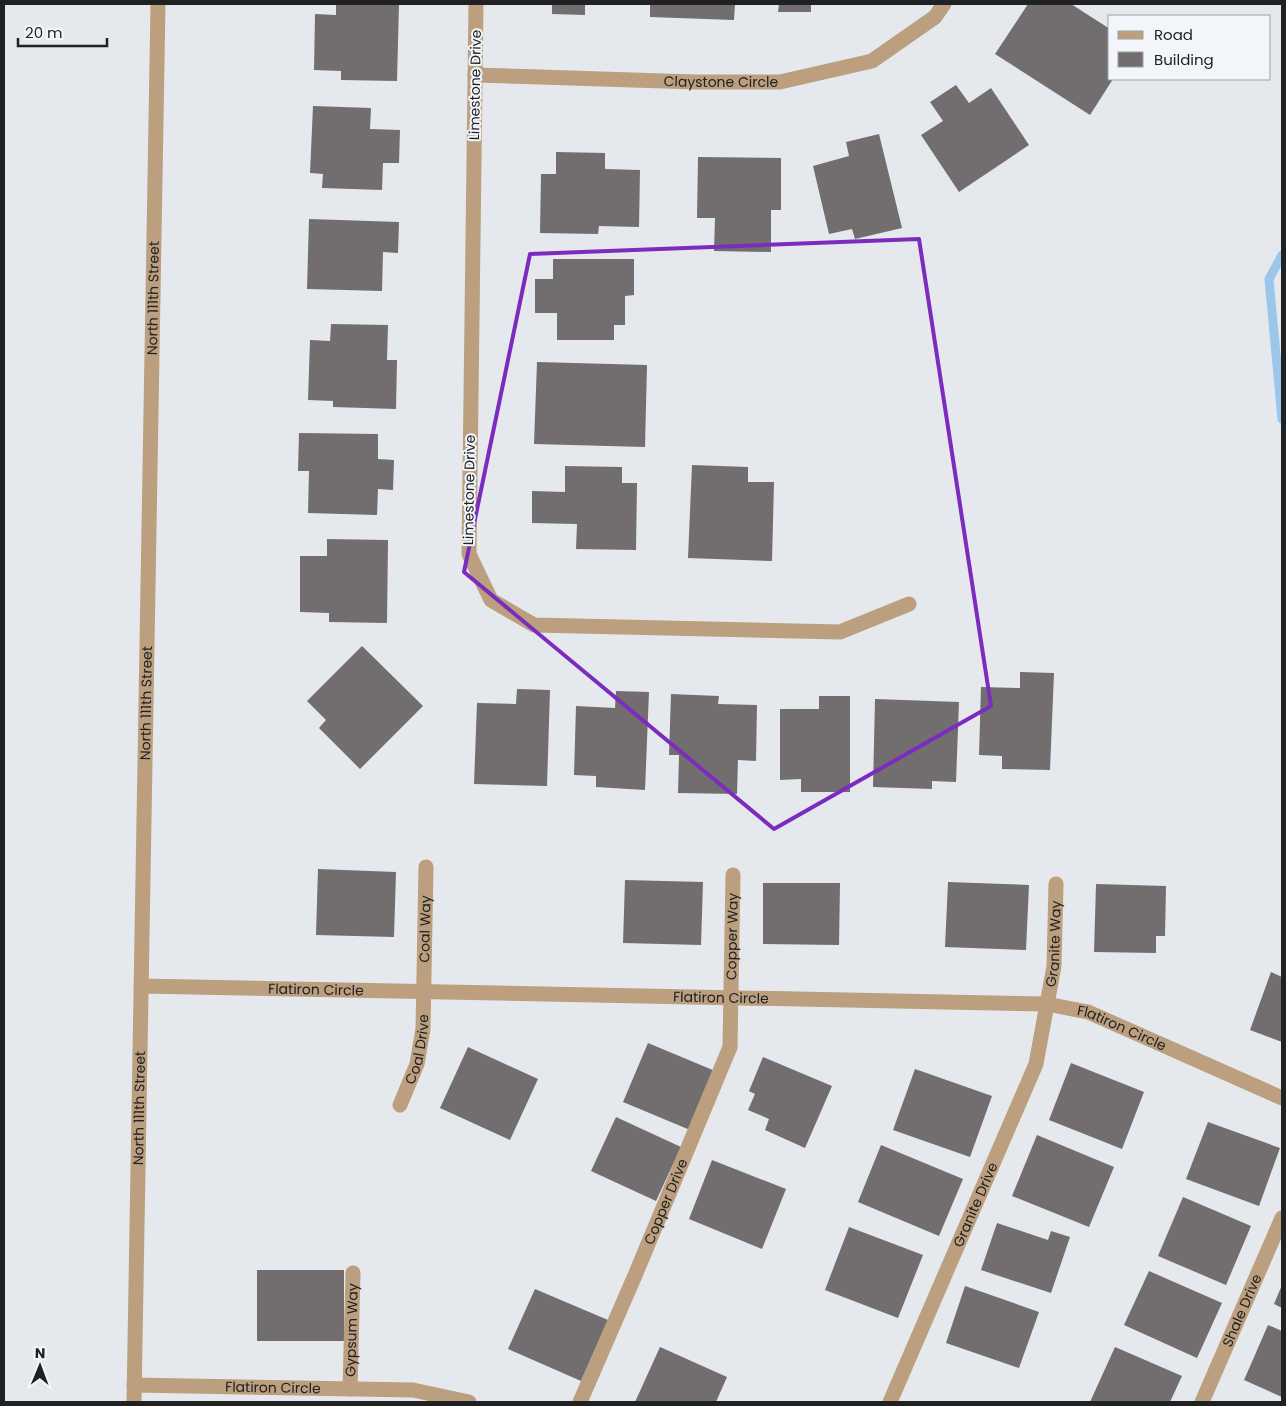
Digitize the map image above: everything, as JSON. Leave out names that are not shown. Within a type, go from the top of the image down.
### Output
[{"type":"street","name":"North 111th Street","points":[[134,1402],[158,4]]},
{"type":"street","name":"Limestone Drive","points":[[476,4],[469,554],[491,600],[534,625],[840,632],[909,604]]},
{"type":"street","name":"Claystone Circle","points":[[475,75],[695,82],[780,82],[872,61],[934,16],[944,4]]},
{"type":"street","name":"Coal Way","points":[[424,991],[426,867]]},
{"type":"street","name":"Copper Way","points":[[731,997],[733,875]]},
{"type":"street","name":"Granite Way","points":[[1047,1004],[1054,966],[1056,884]]},
{"type":"street","name":"Flatiron Circle","points":[[141,986],[1047,1004],[1088,1012],[1282,1098]]},
{"type":"street","name":"Coal Drive","points":[[400,1105],[417,1064],[424,1029],[424,991]]},
{"type":"street","name":"Copper Drive","points":[[580,1402],[730,1047],[731,997]]},
{"type":"street","name":"Granite Drive","points":[[890,1402],[1036,1064],[1047,1004]]},
{"type":"street","name":"Shale Drive","points":[[1202,1402],[1282,1218]]},
{"type":"street","name":"Gypsum Way","points":[[350,1389],[353,1273]]},
{"type":"street","name":"Flatiron Circle","points":[[134,1385],[413,1390],[469,1402]]},
{"type":"highlighted area","points":[[919,239],[991,706],[774,829],[464,572],[530,254]]},
{"type":"building","points":[[336,4],[399,4],[397,81],[341,80],[341,71],[314,70],[315,14],[336,15]]},
{"type":"building","points":[[552,4],[585,4],[585,15],[552,14]]},
{"type":"building","points":[[650,4],[735,4],[734,20],[650,17]]},
{"type":"building","points":[[779,4],[811,4],[811,12],[778,12]]},
{"type":"building","points":[[1028,4],[1071,4],[1108,28],[1108,80],[1112,80],[1090,115],[995,54]]},
{"type":"building","points":[[956,85],[969,103],[991,88],[1029,145],[959,192],[921,135],[943,121],[930,102]]},
{"type":"building","points":[[313,106],[371,108],[370,129],[400,130],[399,163],[383,163],[382,190],[322,188],[323,174],[310,173]]},
{"type":"building","points":[[879,134],[902,228],[855,239],[852,229],[829,234],[813,166],[849,156],[846,142]]},
{"type":"building","points":[[556,152],[605,153],[605,169],[640,170],[639,227],[599,226],[598,234],[540,233],[541,174],[556,174]]},
{"type":"building","points":[[698,157],[781,158],[781,210],[771,210],[771,252],[714,251],[715,218],[697,218]]},
{"type":"building","points":[[309,219],[399,222],[398,253],[383,252],[382,291],[307,289]]},
{"type":"building","points":[[553,259],[634,259],[634,295],[625,296],[625,325],[614,325],[614,340],[557,340],[557,313],[535,313],[535,279],[553,279]]},
{"type":"building","points":[[331,324],[388,325],[387,360],[397,360],[396,409],[333,407],[333,401],[308,400],[310,340],[330,341]]},
{"type":"building","points":[[537,362],[647,365],[645,447],[534,444]]},
{"type":"building","points":[[299,433],[378,434],[378,459],[394,460],[393,490],[378,489],[377,515],[308,513],[309,471],[298,471]]},
{"type":"building","points":[[692,465],[748,467],[748,482],[774,482],[772,561],[688,558]]},
{"type":"building","points":[[565,466],[622,467],[622,483],[637,483],[636,550],[576,549],[577,524],[532,523],[532,491],[565,492]]},
{"type":"building","points":[[327,539],[388,540],[387,623],[329,622],[329,613],[300,612],[300,556],[327,556]]},
{"type":"building","points":[[362,646],[423,706],[360,769],[319,728],[326,720],[307,701]]},
{"type":"building","points":[[1020,672],[1054,673],[1050,770],[1002,769],[1002,756],[979,755],[981,687],[1020,688]]},
{"type":"building","points":[[517,689],[550,690],[547,786],[474,784],[477,703],[516,704]]},
{"type":"building","points":[[616,691],[649,692],[645,790],[596,787],[596,776],[574,775],[576,706],[615,708]]},
{"type":"building","points":[[671,694],[719,696],[718,704],[757,705],[756,761],[738,760],[737,794],[678,793],[679,755],[669,755]]},
{"type":"building","points":[[819,696],[850,696],[850,792],[801,792],[801,779],[780,780],[780,709],[819,709]]},
{"type":"building","points":[[875,699],[959,702],[956,782],[932,781],[932,789],[873,787]]},
{"type":"building","points":[[318,869],[396,872],[394,937],[316,935]]},
{"type":"building","points":[[625,880],[703,882],[701,945],[623,943]]},
{"type":"building","points":[[948,882],[1029,885],[1026,950],[945,947]]},
{"type":"building","points":[[763,883],[840,883],[839,945],[763,944]]},
{"type":"building","points":[[1096,884],[1166,886],[1165,936],[1156,936],[1156,953],[1094,952]]},
{"type":"building","points":[[1271,972],[1282,977],[1282,1042],[1250,1030]]},
{"type":"building","points":[[648,1043],[715,1071],[690,1130],[623,1102]]},
{"type":"building","points":[[468,1047],[538,1079],[510,1140],[440,1108]]},
{"type":"building","points":[[763,1057],[832,1086],[805,1148],[765,1130],[769,1119],[748,1110],[755,1094],[749,1091]]},
{"type":"building","points":[[1071,1063],[1144,1092],[1122,1149],[1049,1120]]},
{"type":"building","points":[[915,1069],[992,1096],[970,1157],[893,1130]]},
{"type":"building","points":[[616,1117],[681,1147],[656,1201],[591,1171]]},
{"type":"building","points":[[1208,1122],[1280,1148],[1259,1206],[1186,1179]]},
{"type":"building","points":[[1037,1135],[1114,1167],[1089,1227],[1012,1196]]},
{"type":"building","points":[[881,1145],[963,1179],[939,1236],[858,1202]]},
{"type":"building","points":[[712,1160],[786,1189],[762,1249],[689,1219]]},
{"type":"building","points":[[1183,1197],[1251,1226],[1226,1285],[1158,1256]]},
{"type":"building","points":[[997,1223],[1048,1240],[1051,1231],[1070,1237],[1051,1293],[981,1270]]},
{"type":"building","points":[[849,1227],[923,1255],[898,1318],[825,1290]]},
{"type":"building","points":[[257,1270],[344,1270],[344,1341],[257,1341]]},
{"type":"building","points":[[1149,1271],[1222,1303],[1197,1358],[1124,1325]]},
{"type":"building","points":[[1282,1285],[1282,1308],[1274,1304]]},
{"type":"building","points":[[965,1286],[1039,1312],[1019,1368],[946,1343]]},
{"type":"building","points":[[535,1289],[608,1320],[581,1381],[508,1349]]},
{"type":"building","points":[[1268,1325],[1282,1331],[1282,1397],[1244,1380]]},
{"type":"building","points":[[660,1347],[727,1377],[716,1402],[635,1402]]},
{"type":"building","points":[[1115,1347],[1182,1376],[1170,1402],[1090,1402]]},
{"type":"waterway","points":[[1282,255],[1269,279],[1282,419]]}]
